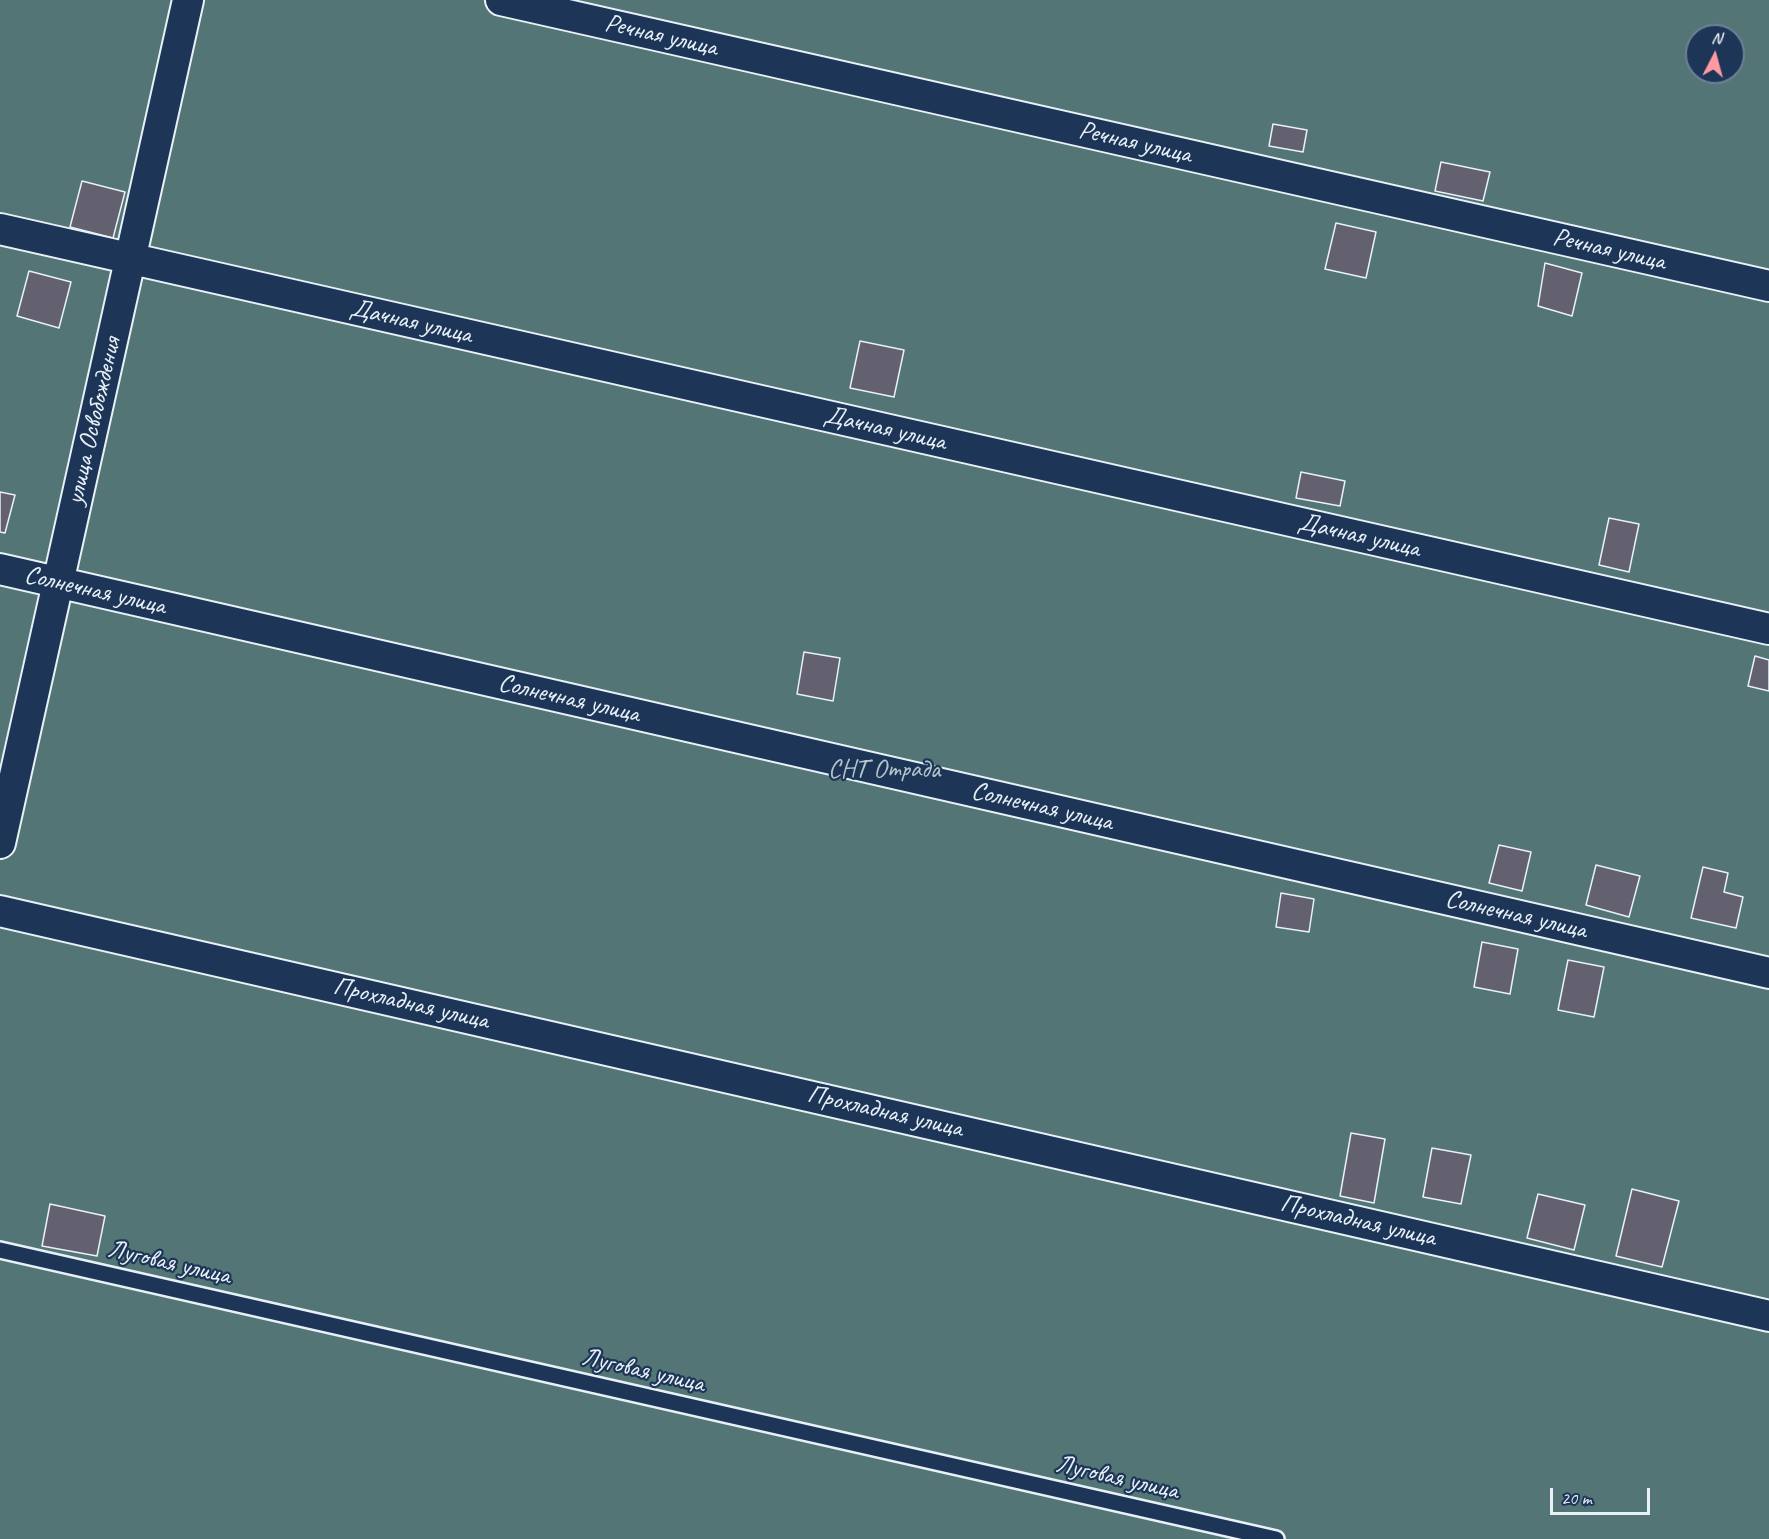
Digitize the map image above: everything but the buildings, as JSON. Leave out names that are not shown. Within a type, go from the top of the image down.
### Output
[{"type":"street","name":"улица Освобождения","points":[[0,843],[188,0]]},
{"type":"street","name":"Речная улица","points":[[501,0],[1769,286]]},
{"type":"street","name":"Дачная улица","points":[[0,229],[1769,629]]},
{"type":"street","name":"Солнечная улица","points":[[0,569],[1769,973]]},
{"type":"street","name":"Прохладная улица","points":[[0,911],[1769,1316]]},
{"type":"lane","name":"Луговая улица","points":[[0,1250],[1276,1539]]},
{"type":"green space","name":"СНТ Отрада","points":[[0,0],[1769,0],[1769,1539],[0,1539]]}]
